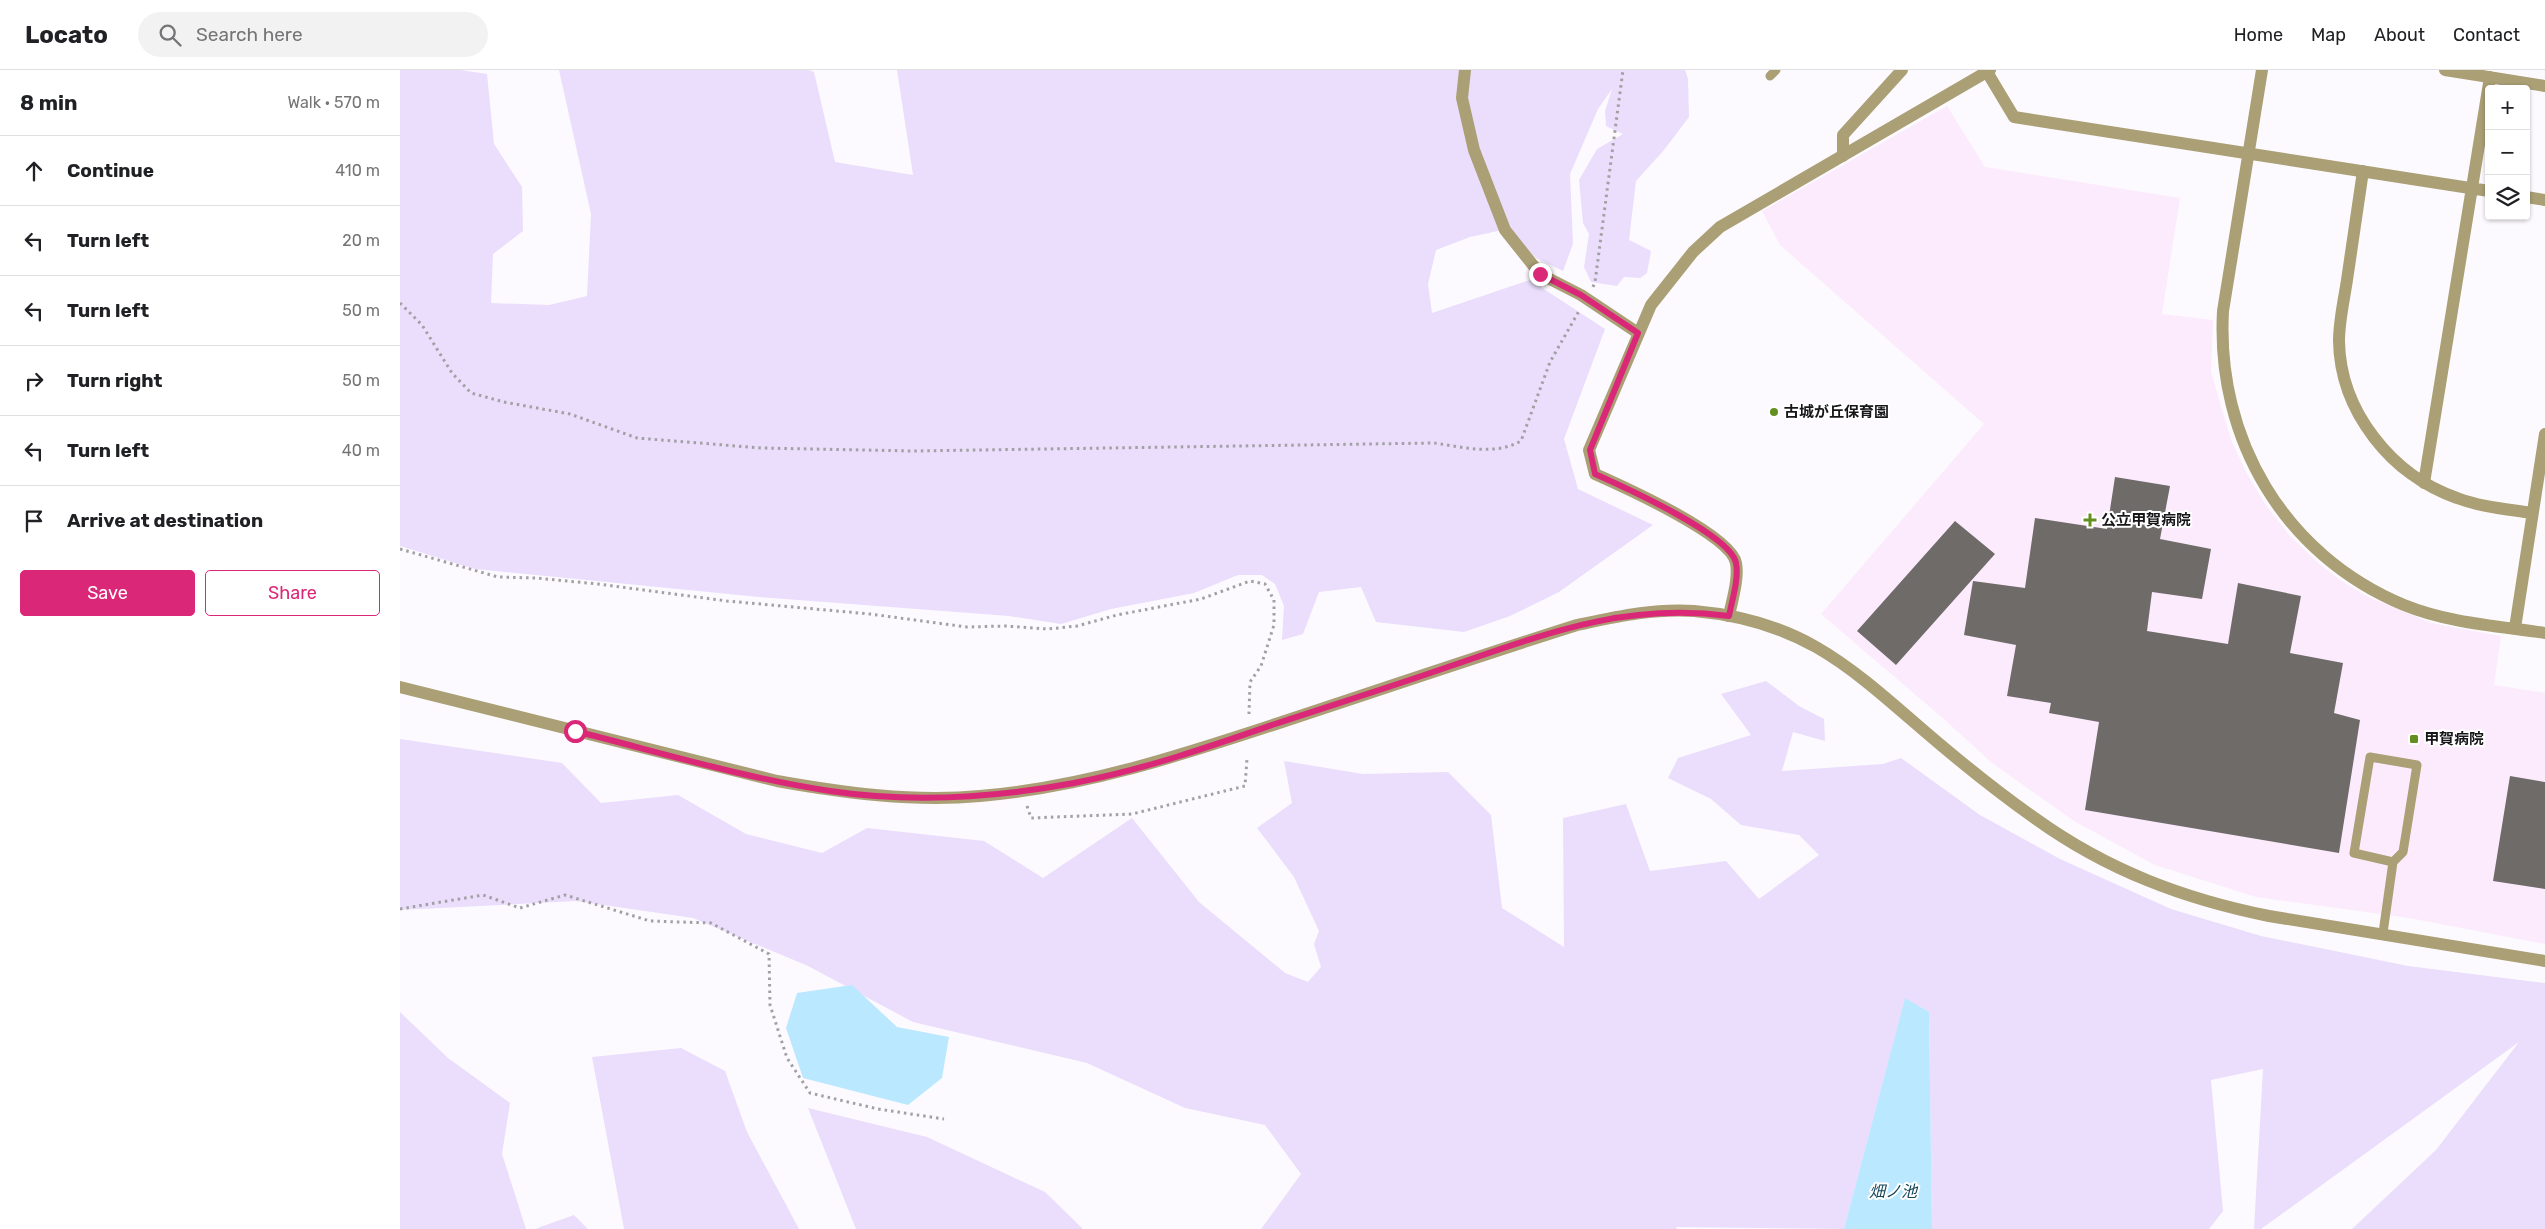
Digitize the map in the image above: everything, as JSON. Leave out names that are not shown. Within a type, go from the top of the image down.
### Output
[{"type":"street","points":[[1465,70],[1462,98],[1474,150],[1505,230],[1540,274],[1586,299],[1638,333]]},
{"type":"street","points":[[1843,156],[1843,134],[1902,70]]},
{"type":"street","points":[[2262,70],[2223,311],[2222,352],[2228,394],[2234,416],[2241,438],[2259,478],[2294,527],[2309,542],[2338,567],[2372,589],[2404,605],[2436,615],[2545,633]]},
{"type":"street","points":[[2446,70],[2545,86]]},
{"type":"street","points":[[1729,616],[1736,575],[1736,562],[1731,553],[1721,544],[1657,503],[1595,474],[1590,450],[1651,305],[1693,252],[1720,227],[1989,71],[2014,117],[2485,191]]},
{"type":"street","points":[[2424,483],[2490,77]]},
{"type":"street","points":[[2363,171],[2340,324],[2340,353],[2350,395],[2366,427],[2388,455],[2424,483],[2466,501],[2532,513]]},
{"type":"street","points":[[2530,198],[2545,200]]},
{"type":"street","points":[[2515,628],[2545,434]]},
{"type":"street","points":[[400,687],[733,771],[833,791],[919,798],[978,796],[1076,783],[1217,744],[1577,625],[1648,612],[1693,611],[1729,616],[1772,626],[1800,638],[1834,657],[1874,686],[1946,749],[2036,820],[2091,854],[2157,886],[2226,907],[2545,961]]},
{"type":"lane","points":[[2383,933],[2393,862],[2403,852],[2417,764],[2370,757],[2354,854],[2393,862]]},
{"type":"path","points":[[400,303],[422,325],[452,373],[471,393],[570,414],[637,438],[761,448],[914,452],[1434,443],[1496,450],[1508,448],[1521,441],[1550,362],[1596,282],[1623,70]]},
{"type":"path","points":[[400,549],[498,577],[536,578],[598,584],[727,601],[870,614],[967,627],[1005,626],[1048,629],[1077,626],[1117,615],[1201,599],[1250,581],[1265,584],[1274,600],[1274,625],[1261,666],[1250,682],[1249,714]]},
{"type":"path","points":[[1023,791],[1031,818],[1132,814],[1245,786],[1247,759]]},
{"type":"path","points":[[400,909],[483,895],[520,908],[565,896],[650,921],[711,923],[769,954],[770,1005],[787,1058],[810,1094],[878,1109],[944,1119]]},
{"type":"shaded area","points":[[400,70],[460,70],[487,74],[494,144],[522,187],[523,231],[493,254],[491,303],[549,305],[587,296],[591,214],[559,70],[809,70],[814,72],[835,162],[913,175],[897,70],[1685,70],[1688,79],[1689,117],[1664,150],[1636,181],[1629,240],[1651,251],[1647,273],[1640,278],[1624,277],[1617,286],[1591,282],[1584,267],[1589,234],[1583,223],[1579,180],[1597,149],[1623,134],[1606,126],[1605,111],[1612,89],[1598,109],[1570,174],[1573,244],[1563,271],[1536,258],[1507,229],[1470,237],[1436,250],[1428,284],[1432,313],[1530,280],[1605,329],[1564,439],[1578,489],[1653,525],[1559,592],[1510,616],[1464,632],[1376,622],[1361,587],[1319,592],[1303,634],[1282,640],[1284,606],[1275,584],[1262,575],[1238,575],[1194,593],[1111,609],[1061,624],[1009,616],[759,597],[475,569],[400,546]]},
{"type":"shaded area","name":"公立甲賀病院","points":[[1947,106],[1985,167],[2180,198],[2162,314],[2213,320],[2211,372],[2231,440],[2246,472],[2265,504],[2290,536],[2317,562],[2340,580],[2366,596],[2431,623],[2501,636],[2494,685],[2545,693],[2545,944],[2409,918],[2256,897],[2155,865],[2074,821],[1992,763],[1945,720],[1821,614],[1984,424],[1780,245],[1762,211]]},
{"type":"shaded area","points":[[1766,681],[1799,706],[1824,719],[1825,741],[1793,732],[1782,771],[1883,764],[1901,758],[1980,815],[2060,859],[2171,909],[2261,936],[2408,966],[2545,983],[2545,1229],[2352,1229],[2436,1150],[2519,1042],[2261,1229],[2254,1229],[2263,1069],[2211,1080],[2223,1211],[2209,1229],[1932,1229],[1929,1012],[1905,999],[1844,1229],[1676,1227],[1677,1229],[1261,1229],[1301,1174],[1265,1125],[1185,1108],[1087,1063],[913,1022],[808,966],[693,918],[576,901],[400,910],[400,739],[562,763],[601,803],[678,795],[746,834],[822,853],[867,828],[984,841],[1043,878],[1132,818],[1199,902],[1285,973],[1308,982],[1321,967],[1314,944],[1319,931],[1294,877],[1257,828],[1292,803],[1284,761],[1363,774],[1448,772],[1491,815],[1502,908],[1564,947],[1563,818],[1626,804],[1650,871],[1726,861],[1759,899],[1819,855],[1799,835],[1741,825],[1711,799],[1668,778],[1678,758],[1751,735],[1721,694]]},
{"type":"shaded area","points":[[400,1012],[448,1058],[510,1103],[502,1154],[526,1229],[400,1229]]},
{"type":"shaded area","points":[[681,1048],[725,1071],[747,1132],[799,1229],[624,1229],[592,1057]]},
{"type":"shaded area","points":[[808,1108],[927,1137],[1045,1192],[1083,1229],[856,1229]]},
{"type":"shaded area","points":[[574,1215],[588,1229],[535,1229]]},
{"type":"water","points":[[852,985],[897,1027],[949,1037],[942,1078],[908,1105],[803,1078],[786,1028],[797,993]]},
{"type":"water","name":"畑ノ池","points":[[1905,998],[1929,1012],[1932,1229],[1844,1229]]},
{"type":"building","name":"公立甲賀病院","points":[[2115,477],[2170,486],[2160,539],[2211,549],[2202,599],[2152,592],[2147,631],[2228,644],[2238,583],[2301,596],[2290,653],[2343,663],[2334,713],[2360,720],[2339,853],[2085,810],[2099,722],[2049,713],[2051,703],[2007,696],[2016,645],[1964,635],[1973,581],[2025,588],[2035,518],[2107,529]]},
{"type":"building","points":[[1955,521],[1995,554],[1896,665],[1857,631]]},
{"type":"building","points":[[2510,776],[2545,782],[2545,889],[2493,881]]},
{"type":"place","name":"古城が丘保育園","points":[[1774,412]]},
{"type":"place","name":"公立甲賀病院","points":[[2090,520]]},
{"type":"place","name":"甲賀病院","points":[[2414,739]]},
{"type":"route","points":[[575,731],[777,782],[833,791],[875,795],[919,798],[978,796],[1076,783],[1146,765],[1217,744],[1577,625],[1623,615],[1648,612],[1693,611],[1729,616],[1736,575],[1736,562],[1731,553],[1721,544],[1657,503],[1595,474],[1590,450],[1638,333],[1581,295],[1540,274]]}]
